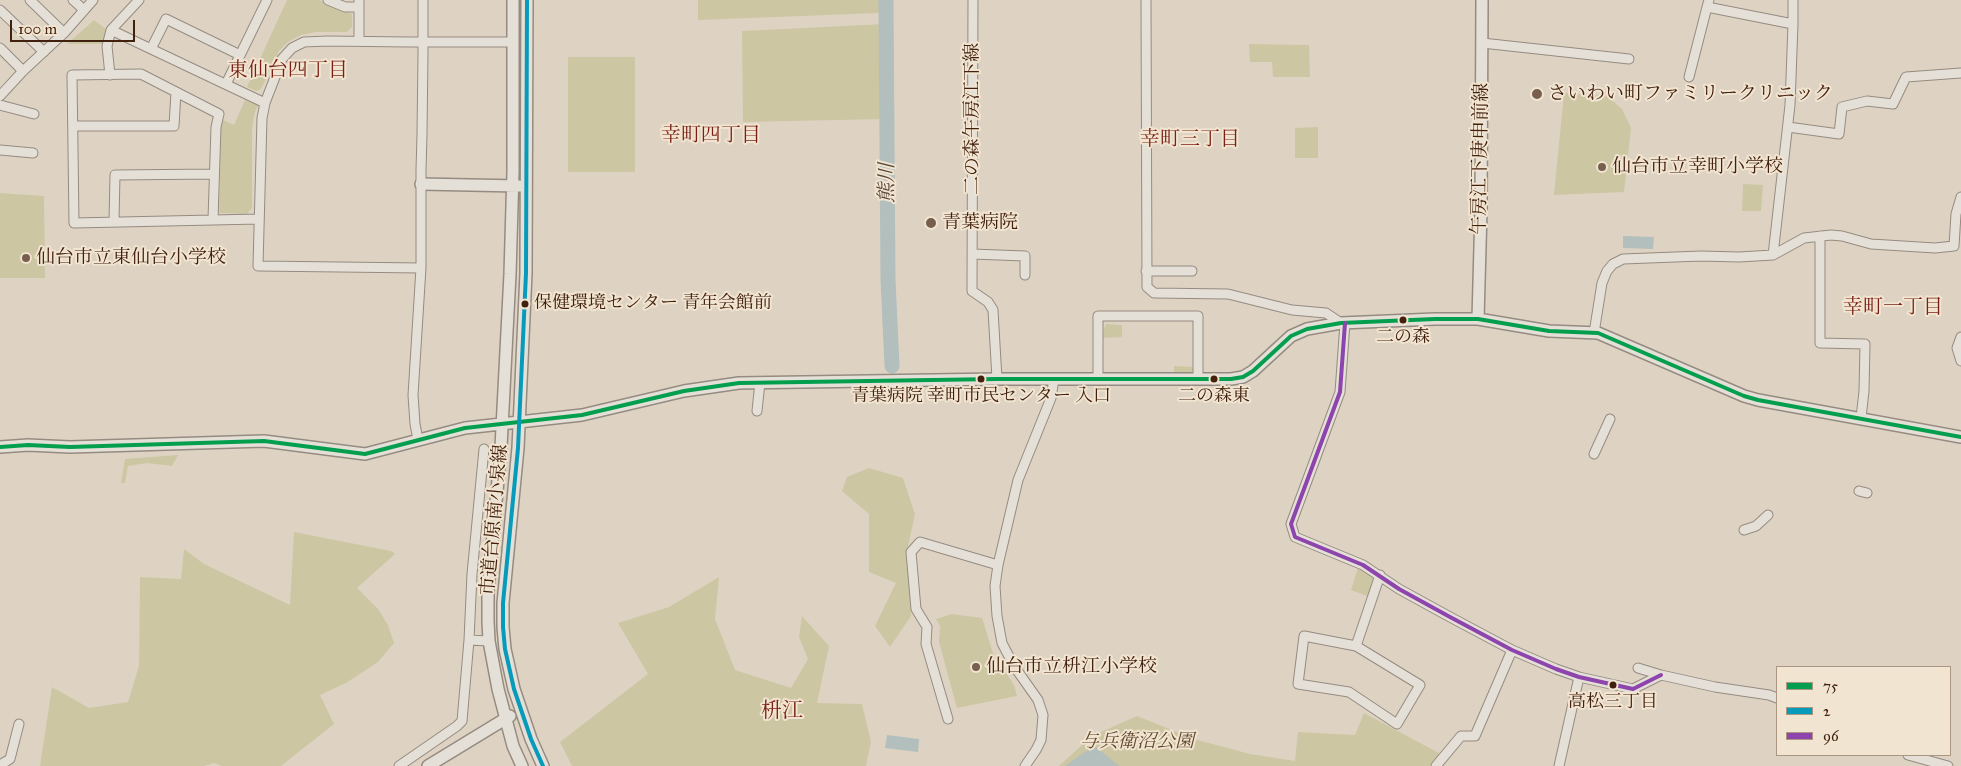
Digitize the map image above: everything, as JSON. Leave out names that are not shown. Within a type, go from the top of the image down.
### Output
[{"type":"street","points":[[30,0],[64,33]]},
{"type":"street","points":[[73,0],[84,10]]},
{"type":"street","points":[[0,96],[64,33],[93,0]]},
{"type":"street","points":[[110,75],[107,46],[111,30],[139,0]]},
{"type":"street","points":[[226,84],[267,0]]},
{"type":"street","points":[[328,0],[345,7],[359,4],[359,41]]},
{"type":"street","points":[[418,440],[413,395],[421,268],[423,0]]},
{"type":"street","name":"市道台原南小泉線","points":[[513,0],[510,274],[502,424],[488,590],[489,642],[505,718],[513,746],[522,766]]},
{"type":"street","name":"市道台原南小泉線","points":[[527,0],[526,273],[519,422],[503,603],[503,627],[507,658],[520,710],[543,766]]},
{"type":"street","name":"二の森午房江下線","points":[[973,0],[972,291],[988,302],[993,310],[997,379]]},
{"type":"street","points":[[1146,0],[1147,287],[1154,292],[1228,294],[1292,310],[1326,313],[1343,323]]},
{"type":"street","name":"午房江下庚申前線","points":[[1478,319],[1481,210],[1482,0]]},
{"type":"street","points":[[1773,255],[1788,128],[1793,0]]},
{"type":"street","points":[[1689,77],[1708,3],[1793,24]]},
{"type":"street","points":[[0,10],[44,52]]},
{"type":"street","points":[[151,49],[166,19],[240,55]]},
{"type":"street","points":[[111,30],[265,103]]},
{"type":"street","points":[[421,268],[258,266],[262,118],[265,103],[282,59],[292,48],[304,42],[512,42]]},
{"type":"street","points":[[1482,43],[1629,59]]},
{"type":"street","points":[[0,48],[24,71]]},
{"type":"street","points":[[1788,128],[1839,134],[1842,107],[1867,101],[1893,104],[1906,77],[1961,73]]},
{"type":"street","points":[[213,219],[216,127],[219,114],[141,74],[72,75],[74,223],[259,219]]},
{"type":"street","points":[[73,126],[174,126],[176,92]]},
{"type":"street","points":[[0,105],[34,114]]},
{"type":"street","points":[[0,150],[33,153]]},
{"type":"street","points":[[114,222],[115,175],[214,174]]},
{"type":"street","points":[[421,184],[526,186]]},
{"type":"street","points":[[1594,333],[1602,283],[1607,271],[1613,264],[1623,259],[1687,256],[1739,258],[1773,255],[1804,238],[1820,236],[1842,236],[1871,244],[1935,248],[1958,247],[1956,214],[1961,197]]},
{"type":"street","points":[[1820,236],[1820,344],[1865,344],[1864,391],[1861,418]]},
{"type":"street","points":[[972,254],[1025,256],[1025,275]]},
{"type":"street","points":[[1146,271],[1192,271]]},
{"type":"street","points":[[1098,379],[1098,316],[1198,316],[1198,379]]},
{"type":"street","points":[[0,447],[28,445],[70,447],[264,441],[349,454],[365,454],[465,428],[582,415],[684,391],[730,384],[997,379],[1231,379],[1243,377],[1253,372],[1291,336],[1307,329],[1343,323],[1435,319],[1478,319],[1549,331],[1594,333],[1744,396],[1758,400],[1961,437]]},
{"type":"street","points":[[1343,323],[1340,392],[1291,524],[1296,536],[1363,565],[1399,589],[1512,650],[1579,677],[1633,689],[1661,676]]},
{"type":"street","points":[[1961,338],[1957,348],[1961,361]]},
{"type":"street","points":[[1025,766],[1041,740],[1043,715],[1038,700],[1014,666],[1002,643],[997,616],[995,586],[998,565],[1018,480],[1052,398],[1054,379]]},
{"type":"street","points":[[757,411],[760,382]]},
{"type":"street","points":[[1594,454],[1610,418]]},
{"type":"street","points":[[400,766],[457,726],[462,720],[469,640],[472,574],[484,449]]},
{"type":"street","points":[[1744,530],[1756,526],[1768,515]]},
{"type":"street","points":[[948,719],[926,644],[927,627],[916,610],[911,552],[920,542],[998,565]]},
{"type":"street","points":[[1356,646],[1380,575]]},
{"type":"street","points":[[1304,636],[1356,646],[1420,685],[1397,724],[1349,692],[1298,684],[1304,636]]},
{"type":"street","points":[[469,640],[489,642]]},
{"type":"street","points":[[1436,766],[1461,736],[1475,736],[1512,650]]},
{"type":"street","points":[[1638,668],[1661,676],[1776,698]]},
{"type":"street","points":[[1559,766],[1579,677]]},
{"type":"street","points":[[428,766],[520,710]]},
{"type":"street","points":[[0,765],[10,759],[19,724]]},
{"type":"street","points":[[1912,756],[1948,766]]},
{"type":"green space","points":[[287,0],[319,0],[352,14],[352,27],[347,32],[316,32],[301,35],[288,42],[279,51],[261,89],[256,91],[247,87]]},
{"type":"green space","points":[[698,0],[879,0],[879,13],[698,20]]},
{"type":"green space","points":[[94,20],[107,30],[103,44],[67,44]]},
{"type":"green space","points":[[885,24],[886,119],[743,122],[742,31]]},
{"type":"green space","points":[[1249,44],[1309,45],[1310,77],[1273,77],[1272,62],[1250,62]]},
{"type":"green space","points":[[568,57],[635,57],[635,172],[568,172]]},
{"type":"green space","points":[[1564,93],[1607,96],[1622,109],[1631,128],[1624,192],[1554,195]]},
{"type":"green space","points":[[245,100],[258,105],[254,115],[252,131],[252,208],[247,214],[219,213],[221,128],[223,120],[234,125]]},
{"type":"green space","points":[[1318,127],[1318,158],[1295,158],[1295,128]]},
{"type":"green space","points":[[1743,184],[1763,185],[1761,211],[1742,211]]},
{"type":"green space","points":[[0,193],[44,196],[45,278],[0,278]]},
{"type":"green space","points":[[1106,324],[1122,325],[1122,337],[1103,338]]},
{"type":"green space","points":[[1174,366],[1194,367],[1194,370],[1188,374],[1174,373]]},
{"type":"green space","points":[[178,455],[172,466],[147,463],[128,466],[125,483],[121,483],[125,459]]},
{"type":"green space","points":[[869,468],[903,478],[915,514],[907,551],[912,590],[911,616],[890,647],[875,626],[896,583],[869,572],[869,514],[842,491],[847,477]]},
{"type":"green space","points":[[294,532],[391,551],[395,554],[357,588],[378,609],[388,625],[394,643],[378,662],[346,683],[320,695],[334,724],[281,766],[222,766],[214,763],[204,766],[40,766],[52,687],[89,708],[128,702],[139,666],[140,577],[181,579],[184,549],[204,564],[290,605]]},
{"type":"green space","points":[[1358,568],[1376,580],[1367,596],[1351,590]]},
{"type":"green space","points":[[719,577],[715,619],[735,670],[791,688],[808,659],[799,637],[802,616],[829,646],[817,703],[862,704],[871,742],[866,766],[572,766],[560,742],[648,674],[618,623],[669,607]]},
{"type":"green space","points":[[952,614],[982,618],[993,653],[1014,685],[1017,696],[957,708],[939,642],[940,626],[936,619]]},
{"type":"green space","name":"与兵衛沼公園","points":[[1364,713],[1439,753],[1432,766],[1059,766],[1092,736],[1137,716],[1194,739],[1250,754],[1295,761],[1298,732],[1355,735]]},
{"type":"shaded area","points":[[1623,236],[1654,237],[1653,249],[1623,248]]},
{"type":"shaded area","points":[[887,735],[919,739],[918,752],[885,748]]},
{"type":"shaded area","points":[[1096,747],[1119,766],[1065,766],[1088,750]]},
{"type":"waterway","name":"熊川","points":[[886,0],[888,280],[892,366]]},
{"type":"transit line","name":"2","points":[[527,0],[526,273],[518,448],[503,603],[503,627],[505,649],[514,689],[531,739],[543,766]]},
{"type":"transit line","name":"75","points":[[0,447],[28,445],[70,447],[264,441],[365,454],[465,428],[582,415],[684,391],[739,383],[997,379],[1231,379],[1243,377],[1253,371],[1291,336],[1307,329],[1341,323],[1435,319],[1478,319],[1549,331],[1598,333],[1744,396],[1961,437]]},
{"type":"transit line","name":"96","points":[[1345,323],[1340,392],[1291,524],[1295,537],[1363,565],[1399,589],[1450,617],[1512,650],[1556,669],[1579,677],[1633,689],[1661,675]]},
{"type":"place","name":"さいわい町ファミリークリニック","points":[[1537,94]]},
{"type":"place","name":"仙台市立幸町小学校","points":[[1602,167]]},
{"type":"place","name":"青葉病院","points":[[931,223]]},
{"type":"place","name":"仙台市立東仙台小学校","points":[[26,258]]},
{"type":"place","name":"保健環境センター 青年会館前","points":[[525,304]]},
{"type":"place","name":"二の森","points":[[1403,320]]},
{"type":"place","name":"青葉病院 幸町市民センター 入口","points":[[981,379]]},
{"type":"place","name":"二の森東","points":[[1214,379]]},
{"type":"place","name":"仙台市立枡江小学校","points":[[976,667]]},
{"type":"place","name":"高松三丁目","points":[[1613,685]]},
{"type":"district","name":"東仙台四丁目","points":[[288,71]]},
{"type":"district","name":"幸町四丁目","points":[[711,136]]},
{"type":"district","name":"幸町三丁目","points":[[1190,140]]},
{"type":"district","name":"幸町一丁目","points":[[1893,308]]},
{"type":"district","name":"枡江","points":[[782,712]]}]
